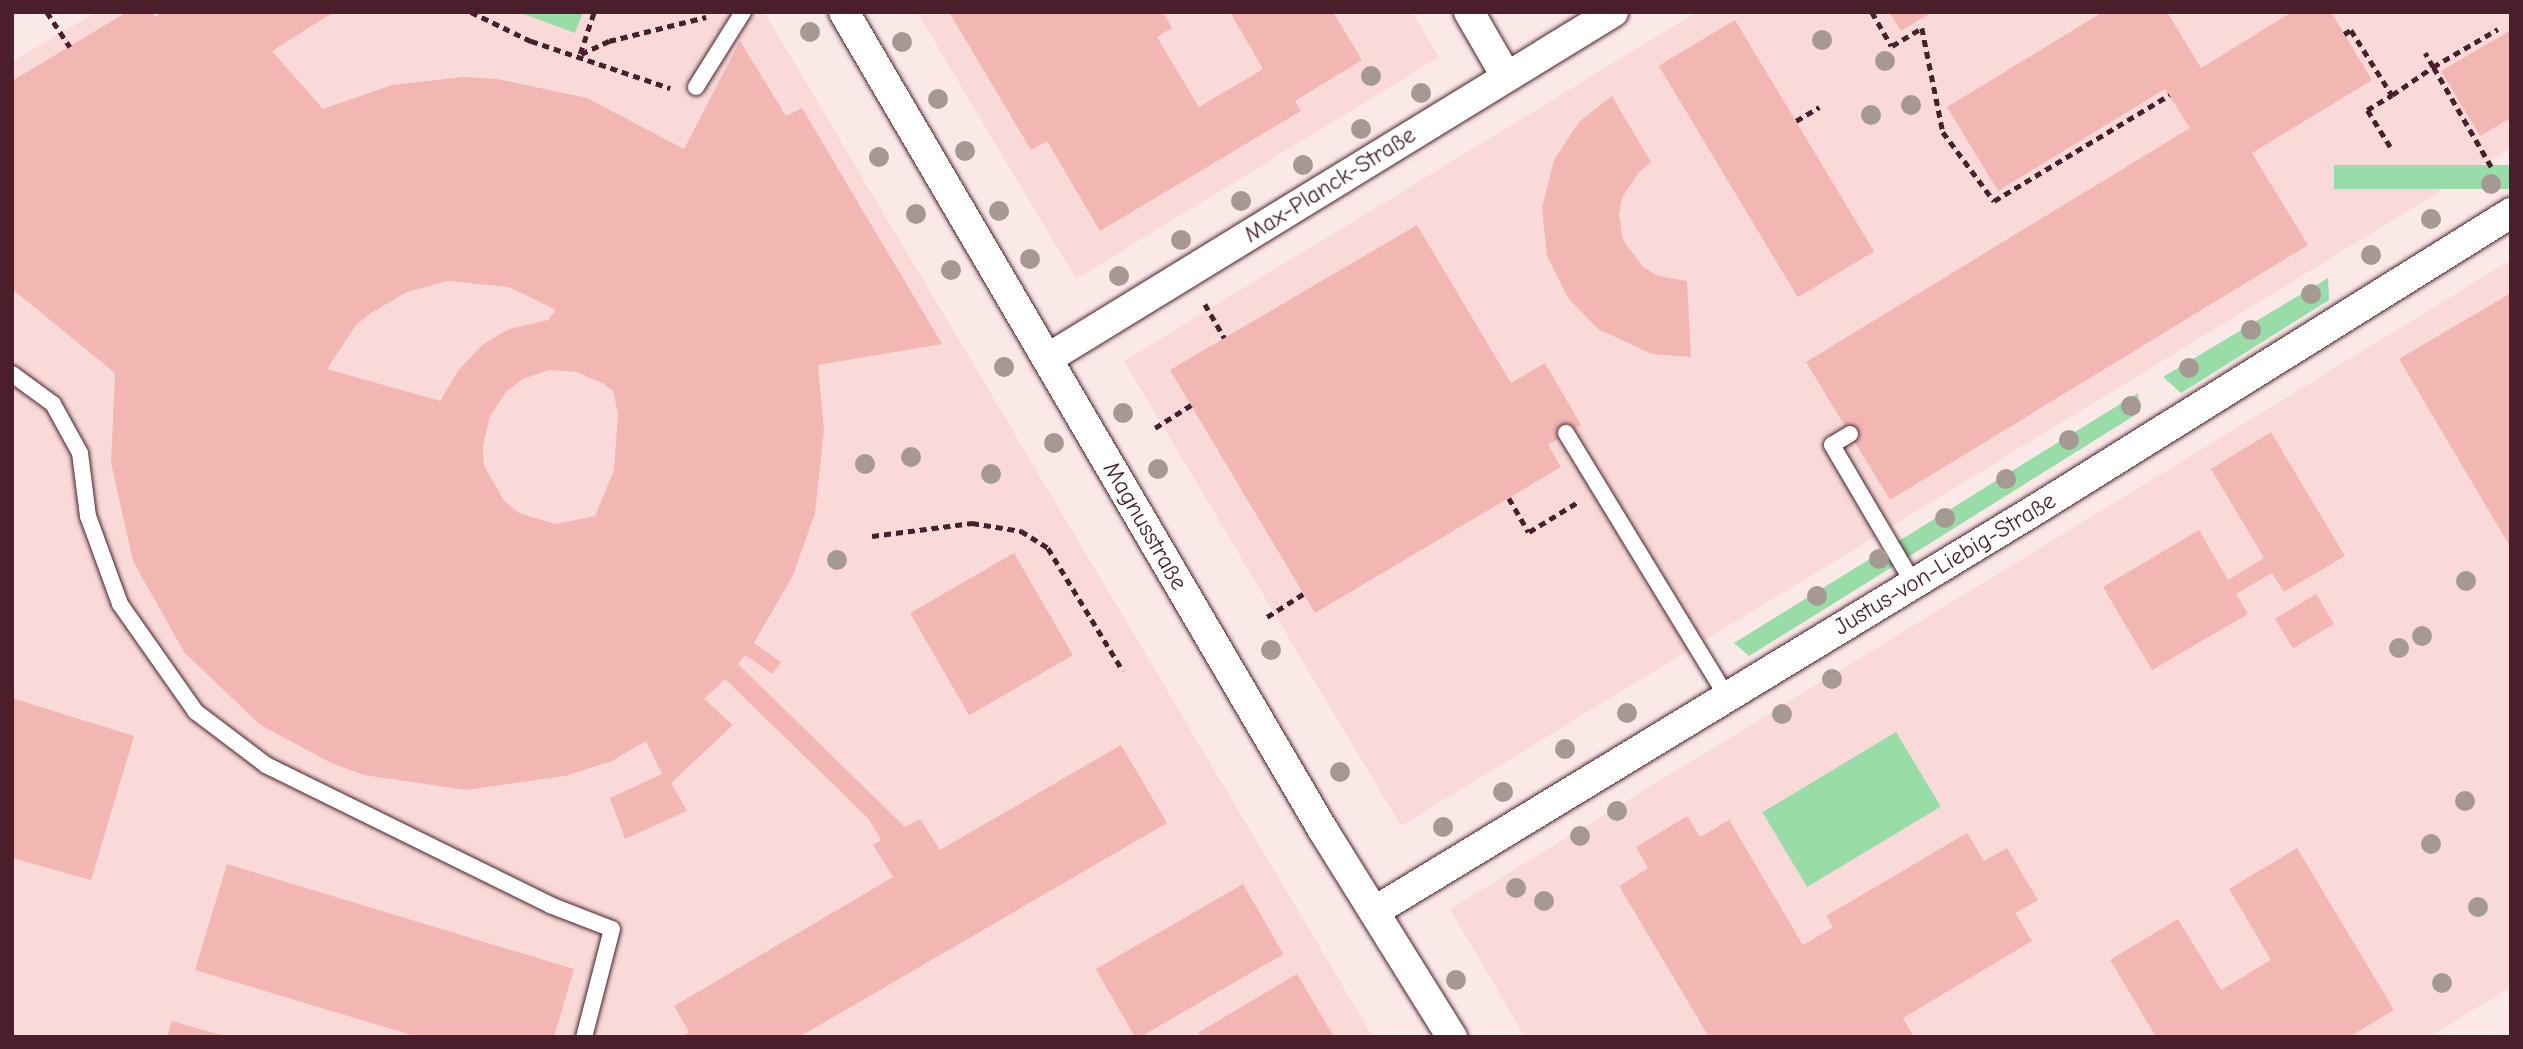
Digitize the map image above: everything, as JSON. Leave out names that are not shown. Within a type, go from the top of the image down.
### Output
[{"type":"street","name":"Magnusstraße","points":[[844,12],[1047,359],[1452,1037]]},
{"type":"street","points":[[1469,12],[1506,76]]},
{"type":"street","name":"Max-Planck-Straße","points":[[1047,359],[1613,12]]},
{"type":"street","name":"Justus-von-Liebig-Straße","points":[[1375,911],[1914,584],[2511,213]]},
{"type":"lane","points":[[696,87],[743,12]]},
{"type":"lane","points":[[12,374],[53,404],[80,453],[88,516],[120,604],[196,712],[266,765],[550,905],[612,929],[584,1037]]},
{"type":"lane","points":[[1566,433],[1727,697]]},
{"type":"lane","points":[[1850,434],[1832,445],[1914,584]]},
{"type":"path","points":[[47,12],[70,47]]},
{"type":"path","points":[[471,12],[531,41],[580,55],[683,93],[696,87]]},
{"type":"path","points":[[580,55],[594,12]]},
{"type":"path","points":[[1872,12],[1892,46],[1922,28],[1942,132],[1994,201],[2169,95]]},
{"type":"path","points":[[580,55],[608,41],[715,15]]},
{"type":"path","points":[[2390,147],[2367,110],[2432,67],[2498,29]]},
{"type":"path","points":[[2344,34],[2351,30],[2392,95]]},
{"type":"path","points":[[2425,53],[2491,167]]},
{"type":"path","points":[[1796,121],[1819,107]]},
{"type":"path","points":[[1205,304],[1225,338]]},
{"type":"path","points":[[1155,428],[1191,405]]},
{"type":"path","points":[[1509,498],[1529,531],[1600,489]]},
{"type":"path","points":[[872,536],[972,523],[1021,531],[1048,548],[1123,671]]},
{"type":"path","points":[[1267,617],[1303,594]]},
{"type":"shaded area","points":[[96,12],[764,12],[1373,1037],[12,1037],[12,62]]},
{"type":"shaded area","points":[[917,12],[1412,12],[1439,57],[1076,279]]},
{"type":"shaded area","points":[[1697,12],[2511,12],[2511,148],[1401,826],[1124,361]]},
{"type":"shaded area","points":[[2511,260],[2511,987],[2428,1037],[1525,1037],[1450,909]]},
{"type":"green space","points":[[518,12],[583,12],[575,33]]},
{"type":"green space","points":[[2334,165],[2511,165],[2511,189],[2334,189]]},
{"type":"green space","points":[[2328,278],[2329,300],[2181,393],[2163,377]]},
{"type":"green space","points":[[2138,393],[2140,412],[1749,656],[1734,643]]},
{"type":"green space","points":[[1896,732],[1941,807],[1807,887],[1762,812]]},
{"type":"building","points":[[127,12],[152,12],[155,17],[163,12],[334,12],[272,51],[323,109],[392,85],[464,77],[497,79],[587,98],[684,149],[740,41],[786,116],[802,108],[942,344],[818,365],[824,431],[815,513],[793,575],[754,643],[781,662],[772,674],[745,655],[738,664],[905,827],[920,819],[940,850],[1121,745],[1167,823],[799,1037],[682,1037],[689,1032],[674,1006],[893,877],[873,845],[881,840],[868,818],[725,679],[704,699],[733,725],[671,783],[687,811],[625,839],[610,798],[662,774],[646,741],[612,761],[565,776],[466,790],[364,775],[331,763],[259,724],[184,652],[133,561],[111,463],[115,373],[12,289],[12,81]],"holes":[[[448,281],[509,287],[556,310],[548,320],[509,329],[482,345],[458,371],[440,401],[327,369],[356,325],[371,313],[407,292]],[[549,370],[577,372],[604,384],[613,391],[618,413],[614,470],[595,516],[555,524],[519,513],[505,502],[484,466],[483,445],[490,416],[507,391],[523,379]]]},
{"type":"building","points":[[949,12],[1163,12],[1172,28],[1157,37],[1199,107],[1263,69],[1230,12],[1333,12],[1362,60],[1295,101],[1301,111],[1100,231],[1047,141],[1031,150]]},
{"type":"building","points":[[1889,12],[1932,12],[1901,31]]},
{"type":"building","points":[[2103,12],[2167,12],[2201,68],[2292,12],[2331,12],[2372,80],[2252,153],[2308,245],[1890,500],[1806,362],[2190,128],[2165,89],[1998,191],[1947,107]]},
{"type":"building","points":[[1735,20],[1874,251],[1798,297],[1659,66]]},
{"type":"building","points":[[2511,30],[2511,118],[2480,136],[2441,71]]},
{"type":"building","points":[[1612,96],[1651,162],[1638,173],[1622,198],[1619,215],[1623,240],[1643,267],[1658,276],[1687,281],[1691,357],[1652,354],[1598,329],[1568,298],[1547,256],[1542,208],[1554,160],[1579,122]]},
{"type":"building","points":[[1417,225],[1511,383],[1545,363],[1581,425],[1548,445],[1561,467],[1315,613],[1170,370]]},
{"type":"building","points":[[2511,293],[2511,548],[2399,359]]},
{"type":"building","points":[[2271,432],[2345,556],[2284,592],[2272,573],[2236,594],[2248,614],[2152,670],[2103,587],[2199,530],[2228,580],[2264,558],[2211,469]]},
{"type":"building","points":[[1014,553],[1073,655],[969,715],[910,613]]},
{"type":"building","points":[[2316,594],[2334,624],[2293,649],[2275,619]]},
{"type":"building","points":[[12,698],[134,736],[91,880],[12,858]]},
{"type":"building","points":[[1687,816],[1700,837],[1729,820],[1803,945],[1833,927],[1826,916],[1967,833],[1984,861],[2007,848],[2038,900],[2015,913],[2032,941],[1903,1018],[1914,1037],[1709,1037],[1619,886],[1648,868],[1636,847]]},
{"type":"building","points":[[2297,848],[2394,1010],[2349,1037],[2156,1037],[2110,960],[2178,919],[2221,990],[2271,960],[2229,889]]},
{"type":"building","points":[[227,864],[574,969],[554,1037],[418,1037],[195,970]]},
{"type":"building","points":[[1243,884],[1284,954],[1140,1037],[1135,1037],[1096,969]]},
{"type":"building","points":[[1297,974],[1334,1037],[1200,1037],[1199,1032]]},
{"type":"building","points":[[172,1021],[224,1036],[224,1037],[167,1037]]}]
